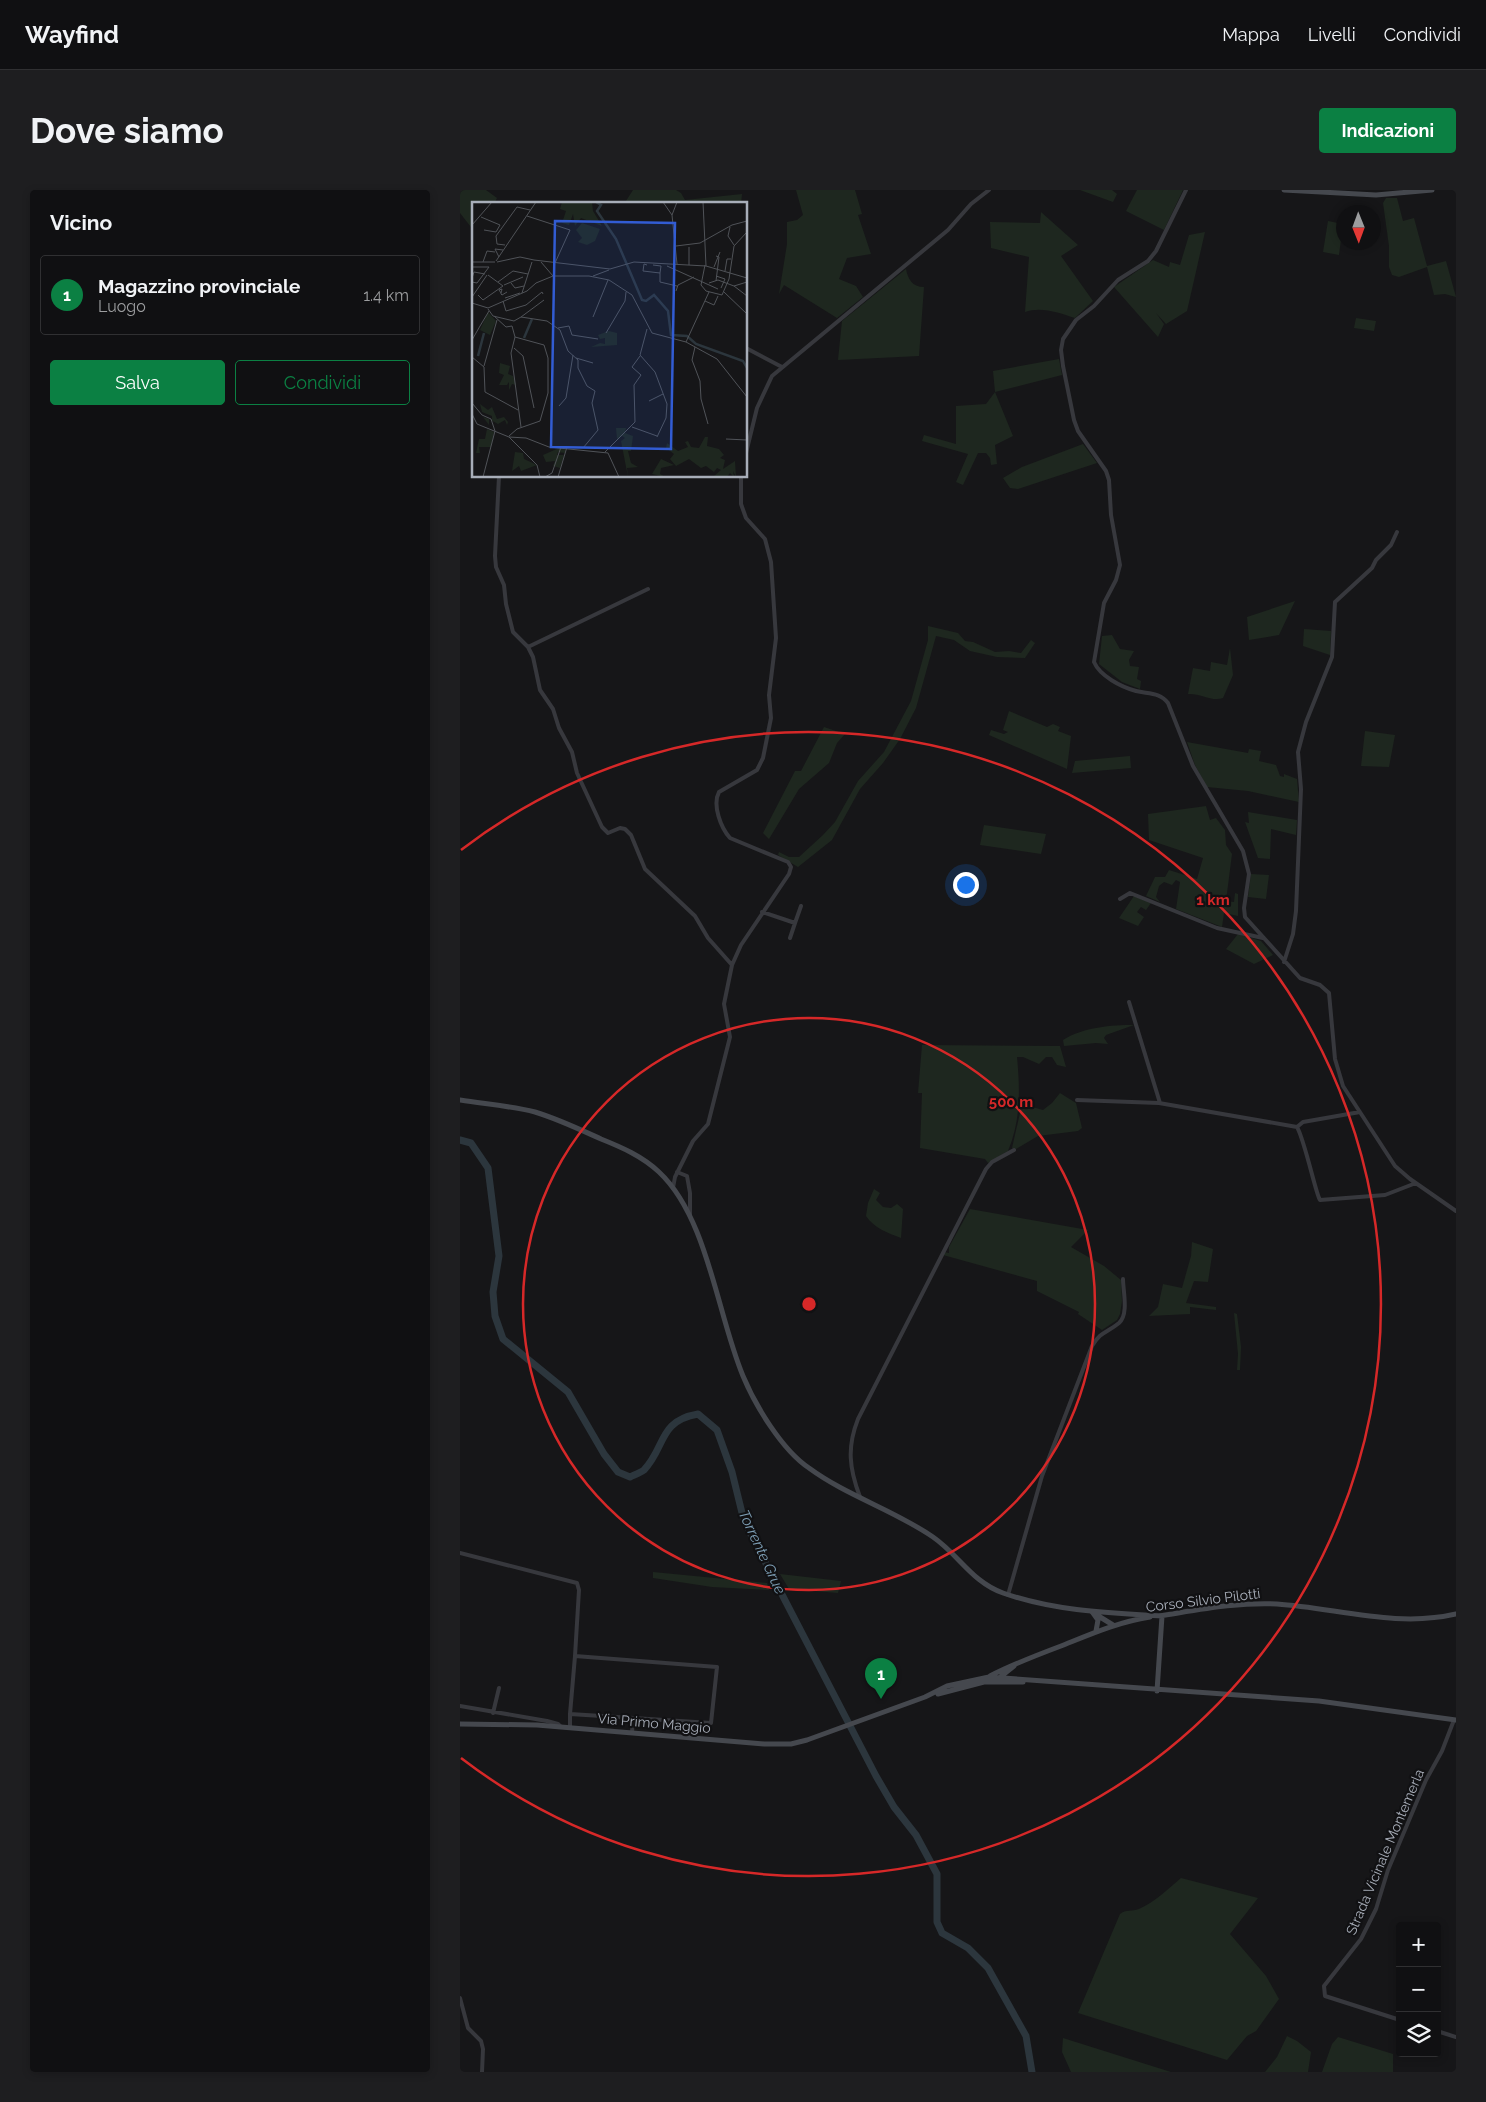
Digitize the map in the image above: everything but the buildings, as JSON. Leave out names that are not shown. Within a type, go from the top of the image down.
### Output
[{"type":"main road","points":[[1284,190],[1376,195],[1432,190]]},
{"type":"main road","points":[[460,1100],[520,1109],[550,1117],[635,1155],[658,1171],[673,1188],[690,1215],[738,1365],[753,1396],[777,1434],[807,1467],[925,1532],[953,1553],[969,1573],[982,1584],[1008,1595],[1047,1606],[1162,1616],[1156,1691]]},
{"type":"main road","name":"Corso Silvio Pilotti","points":[[989,1677],[1115,1624],[1257,1603],[1382,1618],[1437,1618],[1456,1614]]},
{"type":"main road","points":[[1091,1611],[1115,1624],[1116,1616],[1111,1612]]},
{"type":"main road","points":[[1091,1611],[1098,1620],[1096,1631]]},
{"type":"main road","points":[[1017,1664],[1014,1672],[1017,1678]]},
{"type":"main road","name":"Corso Silvio Pilotti","points":[[984,1682],[1001,1678],[1017,1664]]},
{"type":"main road","points":[[925,1697],[948,1686],[989,1677],[1017,1678],[1156,1691],[1319,1702],[1455,1720]]},
{"type":"main road","points":[[925,1697],[984,1682],[1054,1682]]},
{"type":"main road","name":"Via Primo Maggio","points":[[460,1724],[561,1727],[764,1744],[791,1744],[925,1697]]},
{"type":"street","points":[[748,445],[757,408],[772,376],[948,230],[970,204],[989,190]]},
{"type":"street","points":[[1186,190],[1156,251],[1148,261],[1118,280],[1069,330],[1061,350],[1078,431],[1106,471],[1109,480],[1111,515],[1120,565],[1116,580],[1104,603],[1094,662],[1100,671],[1124,686],[1160,696],[1168,703],[1193,766],[1235,834],[1243,851],[1249,874],[1245,917],[1300,978],[1320,985],[1329,993],[1337,1070],[1343,1086],[1395,1166],[1456,1211]]},
{"type":"street","points":[[1376,195],[1388,190]]},
{"type":"street","points":[[748,349],[782,367]]},
{"type":"street","points":[[499,478],[496,567],[504,585],[506,604],[514,632],[528,647],[533,657],[540,690],[553,709],[559,728],[572,752],[577,773],[602,827],[608,833],[620,828],[625,829],[630,835],[645,869],[695,916],[708,938],[732,965]]},
{"type":"street","points":[[673,1188],[678,1172],[693,1141],[708,1124],[730,1037],[724,1004],[732,965],[741,944],[789,874],[791,866],[788,862],[730,838],[724,831],[716,804],[719,792],[757,770],[763,758],[771,718],[769,695],[776,638],[771,562],[765,539],[746,518],[741,504],[741,478]]},
{"type":"street","points":[[1284,962],[1293,934],[1296,911],[1301,797],[1298,752],[1308,714],[1331,662],[1335,602],[1372,568],[1376,560],[1391,546],[1397,532]]},
{"type":"street","points":[[528,647],[648,589]]},
{"type":"street","points":[[1120,899],[1130,893],[1217,928],[1262,938]]},
{"type":"street","points":[[790,938],[801,906]]},
{"type":"street","points":[[762,912],[795,923]]},
{"type":"street","points":[[1130,1002],[1160,1103]]},
{"type":"street","points":[[1077,1100],[1160,1103],[1297,1127],[1303,1122],[1360,1112]]},
{"type":"street","points":[[1297,1127],[1312,1167],[1317,1194],[1320,1200],[1385,1195],[1416,1183]]},
{"type":"street","points":[[860,1496],[849,1457],[851,1439],[858,1419],[986,1168],[992,1162],[1014,1150]]},
{"type":"street","points":[[678,1172],[687,1176],[690,1193],[690,1215]]},
{"type":"street","points":[[1008,1595],[1042,1476],[1092,1346],[1101,1333],[1119,1323],[1123,1316],[1123,1279]]},
{"type":"street","points":[[460,1553],[577,1583],[575,1656],[570,1728]]},
{"type":"street","points":[[570,1714],[711,1723],[717,1667],[575,1656]]},
{"type":"street","points":[[493,1714],[499,1688]]},
{"type":"street","points":[[460,1706],[493,1714],[547,1721],[558,1724],[561,1727]]},
{"type":"street","points":[[500,1715],[507,1724]]},
{"type":"street","points":[[632,1733],[633,1718]]},
{"type":"street","name":"Strada Vicinale Montemerla","points":[[1396,2019],[1325,1996],[1323,1992],[1324,1986],[1361,1940],[1376,1909],[1388,1870],[1426,1780],[1442,1751],[1455,1720]]},
{"type":"street","points":[[460,1998],[468,2028],[480,2041],[483,2049],[482,2072]]},
{"type":"street","points":[[1441,2032],[1456,2037]]},
{"type":"shaded area","points":[[460,190],[486,190],[497,198],[495,202],[472,202],[472,228],[460,213]]},
{"type":"shaded area","points":[[633,190],[676,190],[681,193],[685,200],[742,194],[741,202],[625,202]]},
{"type":"shaded area","points":[[796,190],[855,190],[862,214],[858,215],[871,254],[847,258],[839,279],[856,286],[863,297],[837,318],[784,285],[779,294],[787,244],[787,222],[797,220],[803,215]]},
{"type":"shaded area","points":[[1080,190],[1112,190],[1117,194],[1113,202]]},
{"type":"shaded area","points":[[1137,190],[1183,190],[1164,230],[1126,211]]},
{"type":"shaded area","points":[[1386,198],[1397,198],[1403,221],[1414,218],[1427,266],[1446,261],[1456,297],[1445,294],[1434,295],[1427,267],[1399,277],[1392,275],[1389,267],[1389,246],[1383,203]]},
{"type":"shaded area","points":[[1041,212],[1078,245],[1061,256],[1093,301],[1075,318],[1044,310],[1025,312],[1029,257],[991,248],[990,222],[1040,223]]},
{"type":"shaded area","points":[[1328,221],[1336,223],[1336,250],[1340,250],[1339,255],[1323,252]]},
{"type":"shaded area","points":[[1205,232],[1187,311],[1166,324],[1156,313],[1164,324],[1158,337],[1114,287],[1153,260],[1169,267],[1170,262],[1180,265],[1189,235]]},
{"type":"shaded area","points":[[906,269],[911,282],[916,286],[924,287],[919,356],[838,360],[842,321]]},
{"type":"shaded area","points":[[1356,318],[1376,321],[1374,331],[1354,328]]},
{"type":"shaded area","points":[[1059,359],[1062,375],[995,392],[993,371]]},
{"type":"shaded area","points":[[995,392],[1013,436],[995,445],[997,464],[991,465],[990,458],[986,453],[978,453],[963,485],[956,482],[968,454],[922,441],[924,435],[956,444],[956,406],[986,404]]},
{"type":"shaded area","points":[[1083,444],[1097,463],[1018,489],[1010,488],[1003,478],[1022,467]]},
{"type":"shaded area","points":[[1295,601],[1279,635],[1249,640],[1247,617]]},
{"type":"shaded area","points":[[928,626],[958,633],[965,641],[973,642],[995,652],[1009,651],[1021,653],[1031,640],[1035,643],[1025,658],[997,657],[970,651],[954,640],[936,636],[916,708],[900,739],[883,763],[860,789],[832,840],[798,867],[778,855],[779,852],[789,857],[799,857],[823,835],[835,822],[858,781],[884,752],[911,701],[928,640]]},
{"type":"shaded area","points":[[1304,629],[1331,631],[1330,655],[1303,646]]},
{"type":"shaded area","points":[[1112,635],[1120,649],[1134,651],[1129,660],[1130,666],[1139,667],[1137,679],[1141,681],[1140,689],[1122,682],[1099,664],[1102,636]]},
{"type":"shaded area","points":[[1230,648],[1233,675],[1223,698],[1215,699],[1188,694],[1193,668],[1210,671],[1211,662],[1227,665]]},
{"type":"shaded area","points":[[1009,711],[1047,727],[1053,724],[1060,727],[1058,731],[1071,736],[1067,769],[989,735],[991,730],[1004,734],[1008,732],[1003,730]]},
{"type":"shaded area","points":[[824,727],[845,734],[837,743],[829,763],[799,789],[769,839],[763,833],[795,771],[801,771]]},
{"type":"shaded area","points":[[1365,731],[1395,735],[1389,767],[1361,766]]},
{"type":"shaded area","points":[[1187,742],[1248,753],[1249,749],[1261,751],[1259,761],[1276,765],[1280,776],[1284,777],[1284,774],[1297,779],[1299,802],[1248,791],[1207,787],[1195,765]]},
{"type":"shaded area","points":[[1130,756],[1131,768],[1072,773],[1075,761]]},
{"type":"shaded area","points":[[1206,806],[1210,820],[1216,818],[1225,830],[1226,845],[1232,854],[1226,901],[1234,902],[1235,893],[1238,894],[1238,916],[1224,913],[1222,927],[1176,909],[1180,882],[1176,880],[1172,885],[1164,882],[1159,886],[1156,897],[1160,902],[1146,896],[1155,877],[1165,877],[1169,870],[1197,879],[1203,858],[1149,840],[1148,814]]},
{"type":"shaded area","points":[[1248,812],[1297,820],[1296,835],[1271,829],[1270,859],[1258,858],[1245,822],[1249,823]]},
{"type":"shaded area","points":[[984,825],[1046,834],[1041,854],[980,845]]},
{"type":"shaded area","points":[[1251,874],[1269,875],[1266,899],[1248,897]]},
{"type":"shaded area","points":[[1134,896],[1151,903],[1146,910],[1141,907],[1137,912],[1144,917],[1138,926],[1119,918]]},
{"type":"shaded area","points":[[1238,934],[1261,941],[1273,955],[1254,964],[1226,949]]},
{"type":"shaded area","points":[[1134,1025],[1106,1035],[1104,1038],[1108,1044],[1096,1043],[1064,1046],[1063,1040],[1080,1032],[1107,1026]]},
{"type":"shaded area","points":[[922,1045],[1060,1046],[1066,1067],[1057,1065],[1052,1057],[1046,1057],[1039,1064],[1023,1057],[1017,1057],[1018,1104],[1012,1139],[1008,1151],[988,1163],[985,1159],[920,1148],[922,1093],[918,1093]]},
{"type":"shaded area","points":[[1060,1093],[1076,1103],[1082,1128],[1078,1131],[1038,1136],[1016,1149],[1012,1148],[1022,1104],[1043,1110]]},
{"type":"shaded area","points":[[874,1189],[880,1193],[876,1200],[883,1207],[891,1208],[897,1204],[903,1209],[901,1238],[877,1227],[866,1216],[868,1203]]},
{"type":"shaded area","points":[[970,1209],[1088,1230],[1071,1247],[1104,1266],[1121,1280],[1122,1301],[1117,1320],[1102,1330],[1078,1314],[1079,1312],[1037,1291],[1037,1281],[943,1255],[944,1252],[949,1253],[949,1247]]},
{"type":"shaded area","points":[[1192,1242],[1213,1249],[1208,1282],[1194,1281],[1186,1303],[1216,1307],[1216,1310],[1190,1307],[1190,1314],[1149,1316],[1158,1307],[1163,1284],[1182,1288],[1191,1256]]},
{"type":"shaded area","points":[[1234,1313],[1237,1314],[1241,1347],[1240,1370],[1237,1370],[1238,1354]]},
{"type":"shaded area","points":[[653,1572],[767,1583],[769,1590],[712,1587],[653,1578]]},
{"type":"shaded area","points":[[780,1574],[841,1581],[838,1593],[789,1589]]},
{"type":"shaded area","points":[[1181,1878],[1258,1898],[1230,1934],[1266,1976],[1279,1999],[1256,2031],[1247,2036],[1227,2060],[1078,2013],[1120,1914],[1145,1906]]},
{"type":"shaded area","points":[[1287,2036],[1311,2052],[1308,2072],[1265,2072],[1277,2057]]},
{"type":"shaded area","points":[[1338,2037],[1393,2054],[1393,2072],[1322,2072],[1332,2044]]},
{"type":"shaded area","points":[[1063,2038],[1171,2072],[1071,2072],[1062,2052]]},
{"type":"waterway","name":"Torrente Grue","points":[[460,1140],[471,1143],[488,1168],[499,1256],[493,1292],[495,1316],[503,1339],[568,1392],[604,1454],[618,1472],[630,1477],[644,1470],[669,1429],[685,1417],[698,1414],[717,1430],[732,1472],[744,1521],[876,1776],[894,1807],[916,1835],[937,1874],[937,1922],[942,1933],[968,1948],[988,1968],[1026,2036],[1032,2072]]},
{"type":"place","name":"Magazzino provinciale","points":[[881,1699]]}]
